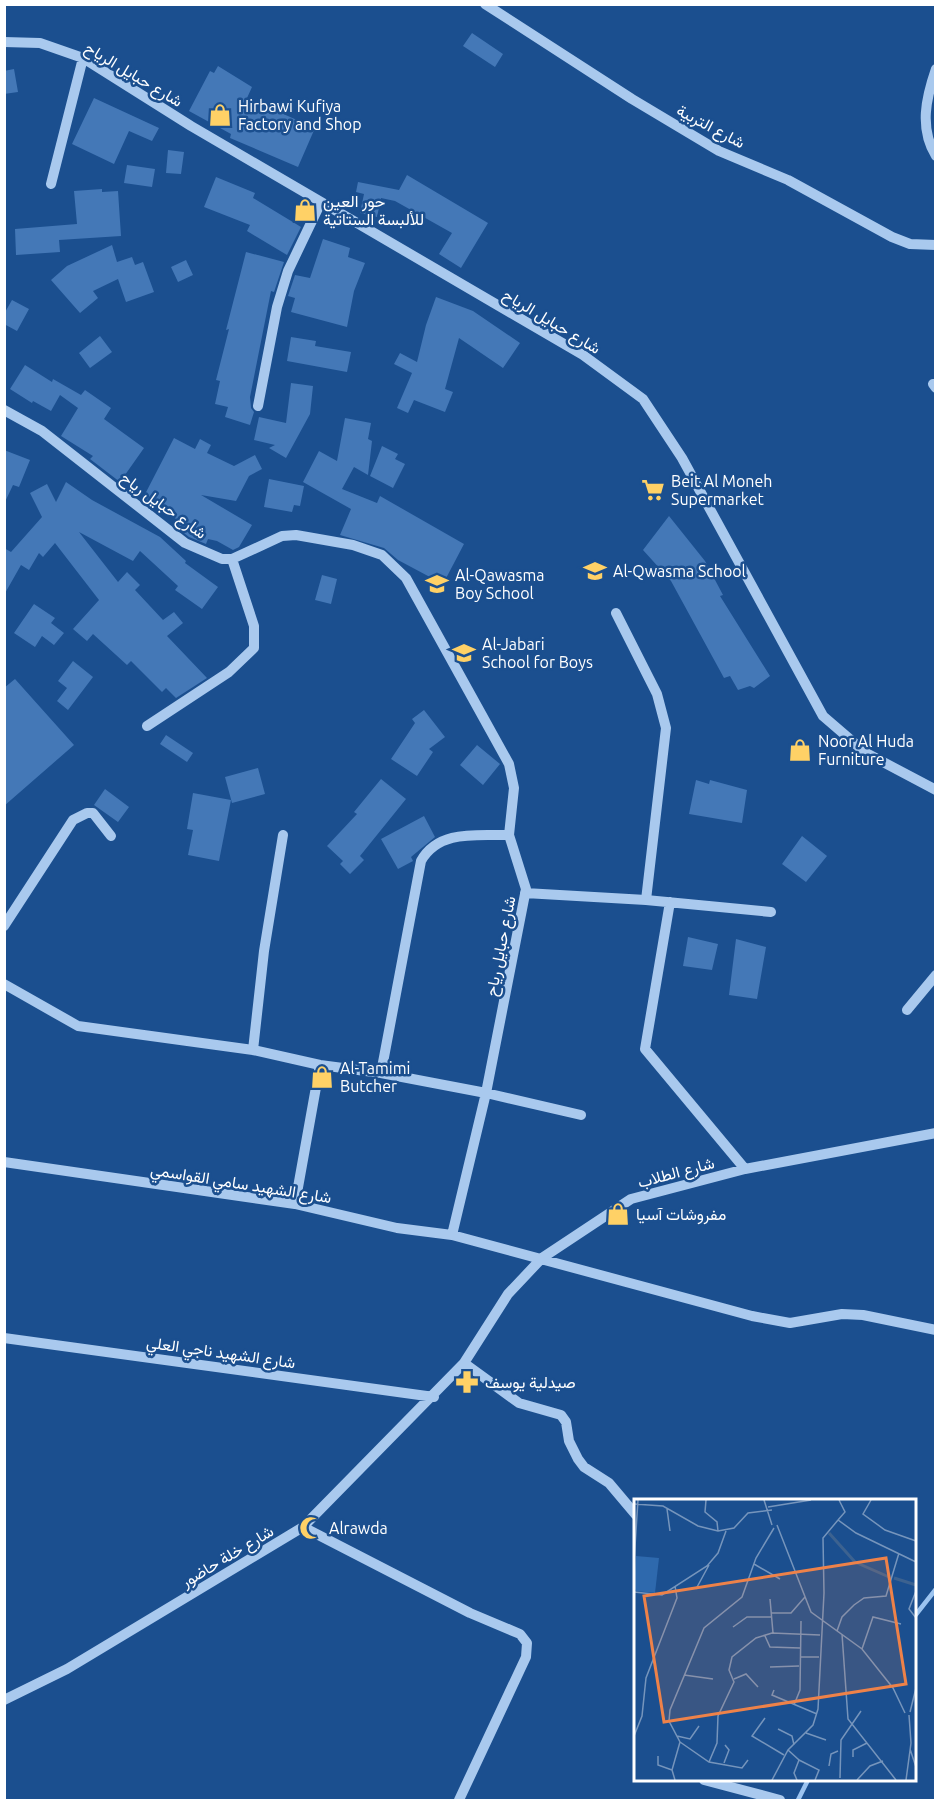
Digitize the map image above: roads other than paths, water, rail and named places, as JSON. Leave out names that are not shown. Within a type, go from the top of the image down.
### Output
[{"type":"street","name":"شارع التربية","points":[[485,4],[632,99],[719,151],[788,180],[892,237],[910,244],[936,245]]},
{"type":"street","name":"شارع حبايل الرياح","points":[[4,42],[40,43],[82,58],[191,126],[583,355],[643,399],[682,458],[823,716],[866,753],[936,790]]},
{"type":"street","points":[[51,184],[82,58]]},
{"type":"street","points":[[936,69],[928,90],[925,117],[927,134],[936,156]]},
{"type":"street","points":[[258,406],[276,307],[285,280],[321,202]]},
{"type":"street","name":"شارع حبايل رياح","points":[[4,410],[42,431],[185,543],[222,559],[232,559],[269,540],[296,535],[372,550],[399,569],[505,752],[514,788],[510,835],[525,893],[486,1093],[452,1235]]},
{"type":"street","points":[[147,726],[229,672],[254,648],[254,626],[232,559]]},
{"type":"street","points":[[616,613],[657,694],[666,728],[645,900]]},
{"type":"street","points":[[4,926],[73,820],[87,813],[93,813],[111,836]]},
{"type":"street","points":[[253,1050],[264,951],[283,835]]},
{"type":"street","points":[[381,1073],[418,870],[425,854],[437,843],[453,837],[510,835]]},
{"type":"street","points":[[525,893],[645,900],[771,912]]},
{"type":"street","points":[[670,902],[645,1048],[745,1169]]},
{"type":"street","points":[[907,1010],[936,975]]},
{"type":"street","points":[[4,984],[78,1026],[253,1050],[320,1065],[381,1073],[486,1093],[581,1114]]},
{"type":"street","points":[[295,1203],[320,1065]]},
{"type":"street","name":"شارع الطلاب","points":[[434,1397],[464,1363],[508,1294],[542,1258],[631,1199],[745,1169],[936,1133]]},
{"type":"street","name":"شارع الشهيد سامي القواسمي","points":[[4,1162],[295,1203],[397,1228],[452,1235],[762,1318],[790,1323],[842,1314],[863,1315],[936,1330]]},
{"type":"street","name":"شارع الشهيد ناجي العلي","points":[[4,1338],[434,1397]]},
{"type":"street","points":[[464,1363],[519,1403],[561,1415],[566,1422],[569,1440],[578,1459],[584,1467],[609,1483],[634,1513]]},
{"type":"street","name":"شارع خلة حاضور","points":[[4,1700],[67,1669],[303,1527],[434,1397]]},
{"type":"street","points":[[303,1527],[526,1640],[527,1655],[459,1800]]},
{"type":"street","points":[[711,1781],[780,1800]]},
{"type":"waterway","points":[[916,1614],[936,1589]]},
{"type":"waterway","points":[[798,1800],[808,1781]]},
{"type":"place","name":"Hirbawi Kufiya Factory and Shop","points":[[220,115]]},
{"type":"place","name":"حور العين للألبسة الستاتية","points":[[305,210]]},
{"type":"place","name":"Beit Al Moneh Supermarket","points":[[653,490]]},
{"type":"place","name":"Al-Qwasma School","points":[[595,571]]},
{"type":"place","name":"Al-Qawasma Boy School","points":[[437,584]]},
{"type":"place","name":"Al-Jabari School for Boys","points":[[464,653]]},
{"type":"place","name":"Noor Al Huda Furniture","points":[[800,750]]},
{"type":"place","name":"Al-Tamimi Butcher","points":[[322,1077]]},
{"type":"place","name":"مفروشات آسيا","points":[[618,1214]]},
{"type":"place","name":"صيدلية يوسف","points":[[467,1382]]},
{"type":"place","name":"Alrawda","points":[[311,1528]]}]
